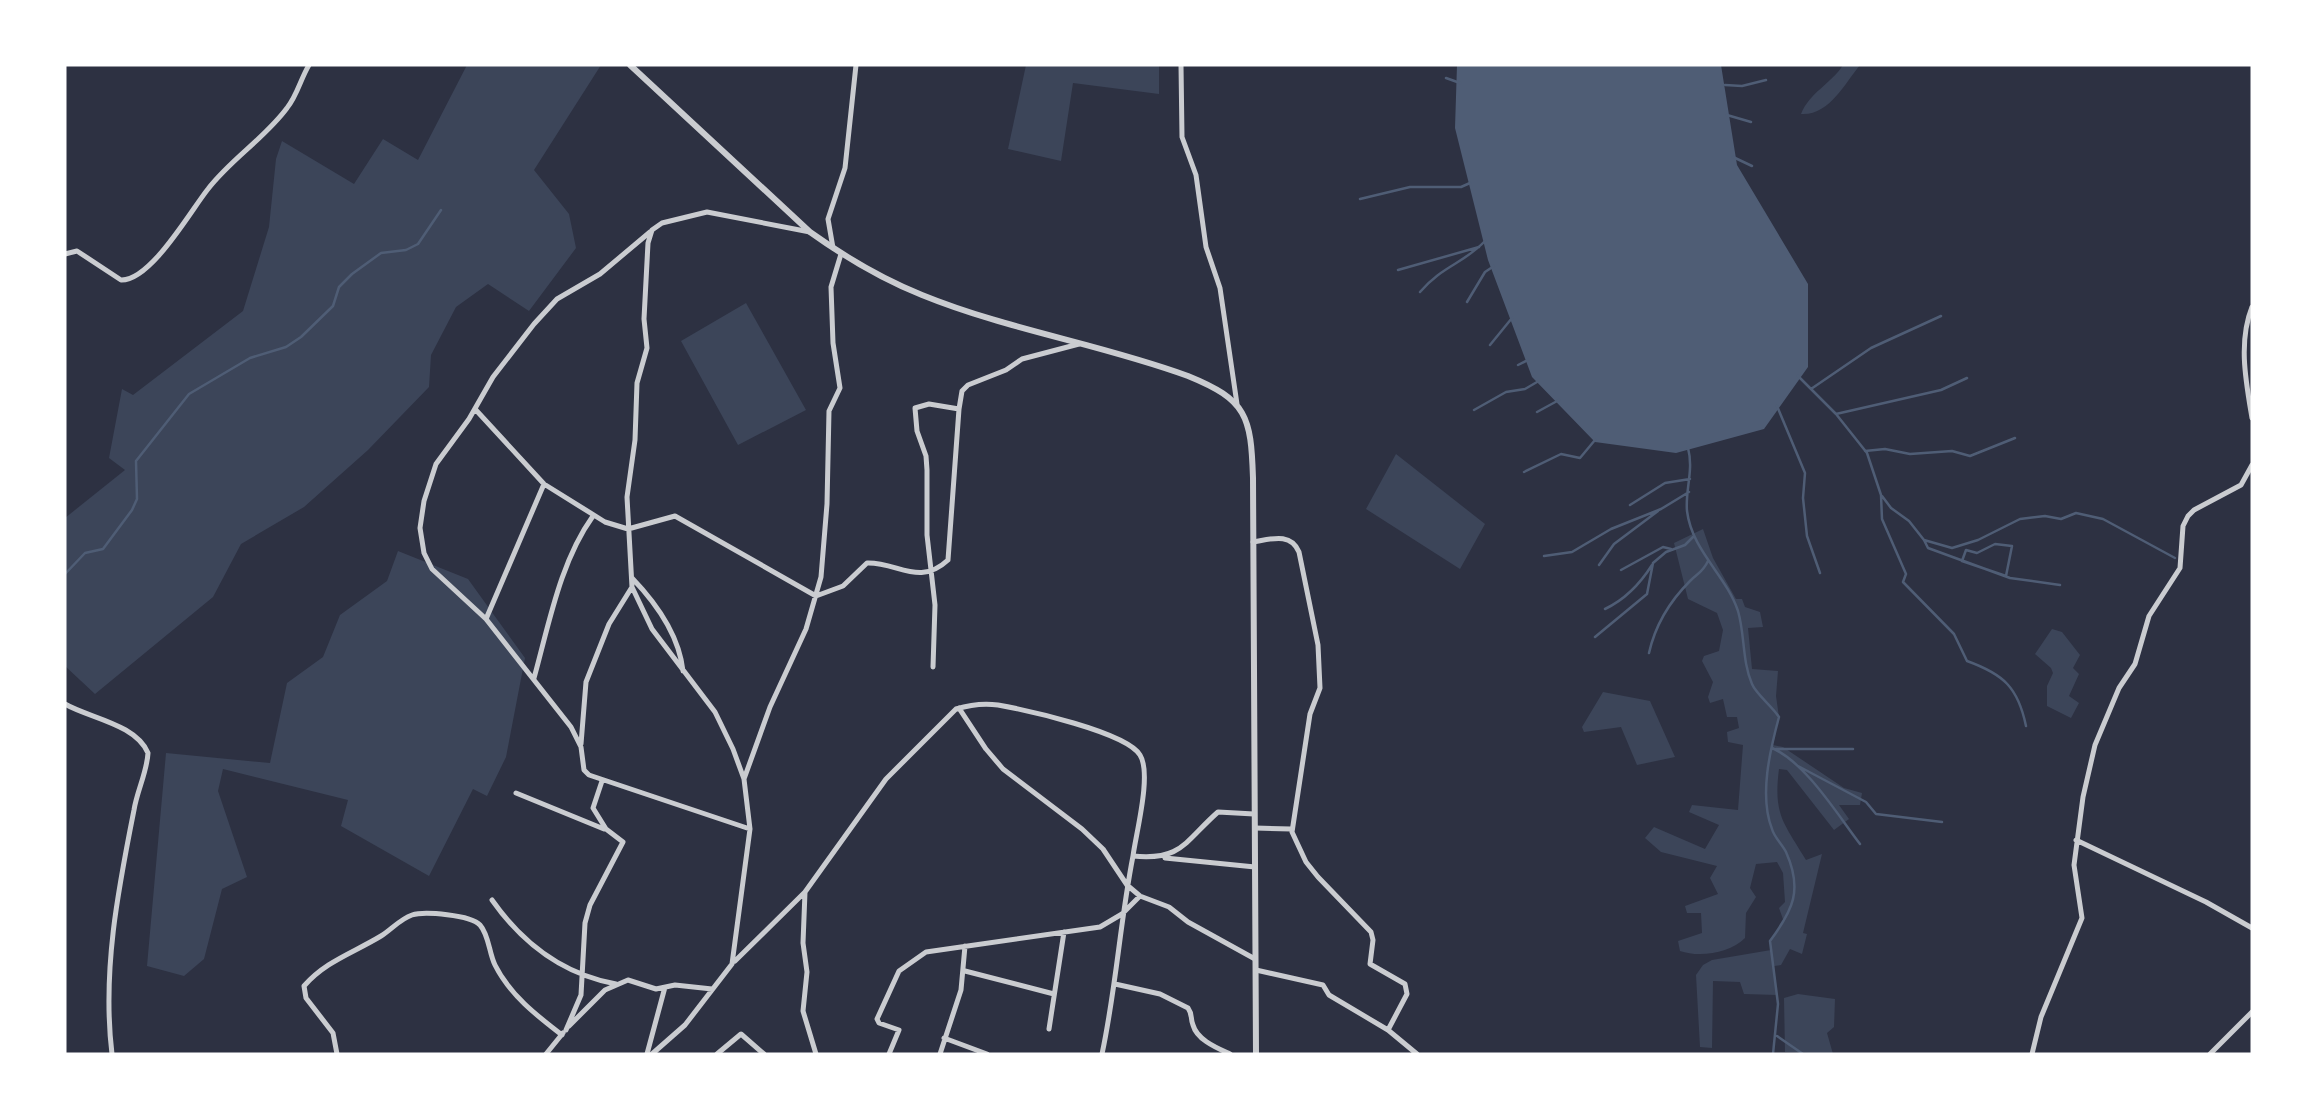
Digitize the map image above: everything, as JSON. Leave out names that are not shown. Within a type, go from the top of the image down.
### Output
[{"type":"street","points":[[65,254],[77,251],[121,280],[129,281],[173,238],[218,177],[287,108],[309,65]]},
{"type":"street","points":[[630,65],[810,232],[841,254],[921,295],[1188,376],[1220,390],[1237,404]]},
{"type":"street","points":[[833,248],[828,219],[845,168],[856,65]]},
{"type":"street","points":[[1181,65],[1182,137],[1196,175],[1206,247],[1222,295],[1237,404],[1247,422],[1252,456],[1256,1054]]},
{"type":"street","points":[[581,747],[571,727],[486,619],[432,569],[424,553],[420,528],[424,501],[436,464],[475,409],[493,377],[557,299],[600,274],[653,230],[677,218],[715,212],[770,227],[810,232]]},
{"type":"street","points":[[653,230],[645,281],[647,348],[637,383],[635,440],[626,497],[632,587],[660,642],[715,712],[744,779],[750,829],[732,964]]},
{"type":"street","points":[[744,779],[770,708],[806,629],[821,577],[827,504],[829,414],[840,388],[835,363],[831,287],[841,254]]},
{"type":"street","points":[[2252,307],[2245,331],[2244,352],[2252,418]]},
{"type":"street","points":[[475,409],[544,484],[593,516],[615,527],[628,529],[674,516],[816,596],[843,586],[869,563],[911,572],[933,572],[950,556],[958,409],[962,391],[968,385],[1006,370],[1022,359],[1079,344]]},
{"type":"street","points":[[933,667],[933,572],[927,536],[926,456],[913,412],[919,404],[939,404],[958,409]]},
{"type":"street","points":[[2032,1054],[2041,1017],[2081,918],[2074,865],[2076,840],[2095,745],[2119,688],[2136,664],[2149,615],[2180,568],[2183,526],[2194,510],[2241,485],[2252,465]]},
{"type":"street","points":[[486,619],[544,484]]},
{"type":"street","points":[[534,678],[567,566],[577,541],[593,516]]},
{"type":"street","points":[[1253,542],[1287,538],[1294,542],[1299,552],[1318,645],[1320,688],[1310,714],[1292,829],[1306,862],[1371,932],[1370,964],[1405,984],[1407,994],[1388,1030]]},
{"type":"street","points":[[632,578],[665,620],[681,652],[683,671]]},
{"type":"street","points":[[632,587],[609,624],[586,682],[581,747],[584,770],[602,780],[750,829]]},
{"type":"street","points":[[65,704],[119,727],[146,746],[148,753],[134,808],[112,929],[108,1025],[112,1054]]},
{"type":"street","points":[[650,1054],[685,1025],[732,964],[805,892],[886,779],[959,708],[968,705],[997,705],[1094,728],[1134,748],[1143,764],[1144,784],[1102,1054]]},
{"type":"street","points":[[959,708],[986,750],[1003,769],[1103,849],[1127,885],[1139,896],[1168,908],[1255,959]]},
{"type":"street","points":[[602,780],[593,808],[606,829]]},
{"type":"street","points":[[516,793],[606,829],[623,842],[590,905],[585,923],[581,995],[564,1032]]},
{"type":"street","points":[[1161,858],[1178,851],[1218,812],[1254,814]]},
{"type":"street","points":[[1255,828],[1292,829]]},
{"type":"street","points":[[2076,840],[2206,902],[2252,928]]},
{"type":"street","points":[[1133,856],[1255,867]]},
{"type":"street","points":[[805,892],[803,943],[807,972],[803,1011],[816,1054]]},
{"type":"street","points":[[889,1054],[899,1030],[877,1020],[899,971],[934,949],[1100,927],[1122,914],[1139,896]]},
{"type":"street","points":[[492,900],[517,934],[583,977],[617,984]]},
{"type":"street","points":[[337,1054],[333,1033],[306,998],[304,986],[332,961],[380,937],[408,916],[420,914],[469,918],[477,922],[495,964],[511,990],[564,1032]]},
{"type":"street","points":[[1049,1029],[1064,932]]},
{"type":"street","points":[[940,1054],[965,971],[965,946]]},
{"type":"street","points":[[1256,970],[1323,985],[1329,995],[1388,1030],[1417,1054]]},
{"type":"street","points":[[965,971],[1054,994]]},
{"type":"street","points":[[545,1054],[605,990],[617,984],[628,980],[656,989],[675,985],[712,989]]},
{"type":"street","points":[[1115,984],[1160,994],[1188,1009],[1192,1012],[1193,1028],[1199,1036],[1230,1054]]},
{"type":"street","points":[[650,1054],[664,987]]},
{"type":"street","points":[[2210,1054],[2252,1012]]},
{"type":"street","points":[[717,1054],[741,1034],[765,1054]]},
{"type":"street","points":[[944,1038],[988,1054]]},
{"type":"shaded area","points":[[467,65],[601,65],[534,170],[569,214],[576,248],[529,311],[488,284],[456,307],[431,355],[429,387],[368,450],[304,507],[241,544],[213,597],[95,694],[65,666],[65,518],[125,470],[109,458],[122,389],[133,395],[243,311],[269,227],[276,159],[282,141],[354,184],[383,139],[418,160]]},
{"type":"shaded area","points":[[1026,65],[1159,65],[1159,94],[1073,83],[1061,161],[1008,149]]},
{"type":"shaded area","points":[[1457,65],[1721,65],[1737,165],[1808,284],[1808,367],[1764,429],[1676,453],[1595,442],[1532,377],[1488,260],[1455,128]]},
{"type":"shaded area","points":[[1843,65],[1860,65],[1828,104],[1820,110],[1801,114],[1810,100]]},
{"type":"shaded area","points":[[746,303],[806,410],[738,445],[681,341]]},
{"type":"shaded area","points":[[1396,454],[1485,524],[1460,569],[1366,509]]},
{"type":"shaded area","points":[[1703,529],[1713,558],[1736,599],[1742,599],[1745,607],[1760,612],[1763,627],[1748,628],[1752,669],[1778,671],[1776,696],[1779,717],[1773,745],[1783,747],[1844,788],[1862,793],[1860,805],[1839,805],[1849,819],[1834,830],[1787,770],[1779,769],[1779,808],[1786,827],[1806,860],[1822,854],[1803,933],[1807,934],[1802,954],[1790,949],[1781,965],[1774,966],[1777,995],[1744,994],[1740,982],[1713,981],[1712,1048],[1700,1047],[1696,975],[1703,965],[1712,960],[1771,950],[1770,941],[1784,922],[1779,908],[1785,902],[1783,873],[1777,862],[1756,864],[1750,888],[1756,897],[1746,913],[1745,938],[1723,951],[1714,953],[1680,951],[1678,941],[1702,933],[1701,913],[1687,913],[1685,906],[1718,894],[1710,878],[1717,866],[1661,852],[1645,838],[1654,827],[1705,849],[1719,825],[1689,812],[1692,805],[1738,810],[1743,745],[1728,742],[1727,732],[1739,728],[1737,717],[1727,717],[1723,699],[1710,703],[1708,697],[1713,682],[1702,661],[1704,656],[1719,651],[1723,630],[1717,613],[1688,599],[1674,543]]},
{"type":"shaded area","points":[[398,551],[468,579],[525,658],[506,757],[487,796],[473,789],[429,876],[341,826],[348,800],[223,769],[218,791],[247,877],[222,889],[204,959],[184,976],[147,966],[166,753],[270,763],[287,683],[323,657],[340,615],[387,581]]},
{"type":"shaded area","points":[[2052,629],[2062,632],[2080,655],[2073,668],[2079,674],[2069,696],[2079,703],[2071,718],[2047,706],[2047,686],[2053,673],[2035,654]]},
{"type":"shaded area","points":[[1603,692],[1650,701],[1675,757],[1637,765],[1621,727],[1584,732],[1582,727]]},
{"type":"shaded area","points":[[1798,994],[1835,999],[1834,1027],[1827,1033],[1833,1054],[1785,1052],[1784,998]]},
{"type":"waterway","points":[[1446,78],[1460,83]]},
{"type":"waterway","points":[[1725,85],[1742,86],[1766,80]]},
{"type":"waterway","points":[[1727,115],[1751,122]]},
{"type":"waterway","points":[[1733,157],[1752,166]]},
{"type":"waterway","points":[[1360,199],[1410,187],[1461,187],[1470,183]]},
{"type":"waterway","points":[[65,574],[85,553],[103,549],[132,510],[137,499],[136,461],[189,394],[250,358],[286,347],[301,337],[333,306],[339,287],[352,274],[381,253],[406,250],[418,244],[441,210]]},
{"type":"waterway","points":[[1420,292],[1436,276],[1485,241]]},
{"type":"waterway","points":[[1398,270],[1479,247]]},
{"type":"waterway","points":[[1467,302],[1485,272],[1494,266]]},
{"type":"waterway","points":[[1811,389],[1871,348],[1941,316]]},
{"type":"waterway","points":[[1490,345],[1512,318]]},
{"type":"waterway","points":[[1518,365],[1528,360]]},
{"type":"waterway","points":[[1798,376],[1836,414],[1867,453],[1881,495],[1882,519],[1906,574],[1903,582],[1954,634],[1967,661],[1990,671],[2007,684],[2018,701],[2026,726]]},
{"type":"waterway","points":[[1836,414],[1941,390],[1967,378]]},
{"type":"waterway","points":[[1474,410],[1506,392],[1525,389],[1537,382]]},
{"type":"waterway","points":[[1537,412],[1559,400]]},
{"type":"waterway","points":[[1777,406],[1805,473],[1803,498],[1807,536],[1820,573]]},
{"type":"waterway","points":[[1865,451],[1885,449],[1910,454],[1952,451],[1970,456],[2015,438]]},
{"type":"waterway","points":[[1524,472],[1561,454],[1580,458],[1595,440]]},
{"type":"waterway","points":[[1688,448],[1690,464],[1687,511],[1690,525],[1702,551],[1733,598],[1742,629],[1752,684],[1779,717],[1769,758],[1766,802],[1773,832],[1791,865],[1794,889],[1790,909],[1770,941],[1778,1004],[1773,1054]]},
{"type":"waterway","points":[[1630,505],[1665,483],[1690,479]]},
{"type":"waterway","points":[[1544,556],[1572,552],[1611,529],[1661,509],[1689,492]]},
{"type":"waterway","points":[[1882,496],[1891,508],[1909,521],[1924,540],[1952,548],[1978,540],[2020,519],[2045,516],[2061,519],[2076,513],[2103,519],[2175,558]]},
{"type":"waterway","points":[[1599,565],[1614,544],[1658,511]]},
{"type":"waterway","points":[[1595,637],[1647,594],[1653,563],[1666,552],[1685,545],[1693,537]]},
{"type":"waterway","points":[[1924,540],[1928,548],[2010,578],[2060,585]]},
{"type":"waterway","points":[[1995,544],[2012,546],[2006,576],[1962,561],[1966,550],[1977,553],[1995,544]]},
{"type":"waterway","points":[[1621,570],[1663,547],[1671,549]]},
{"type":"waterway","points":[[1649,653],[1655,633],[1670,605],[1708,561]]},
{"type":"waterway","points":[[1605,609],[1632,590],[1652,565]]},
{"type":"waterway","points":[[1772,748],[1785,755],[1809,777],[1860,844]]},
{"type":"waterway","points":[[1776,749],[1853,749]]},
{"type":"waterway","points":[[1798,766],[1866,802],[1876,814],[1942,822]]},
{"type":"waterway","points":[[1777,1036],[1803,1054]]}]
